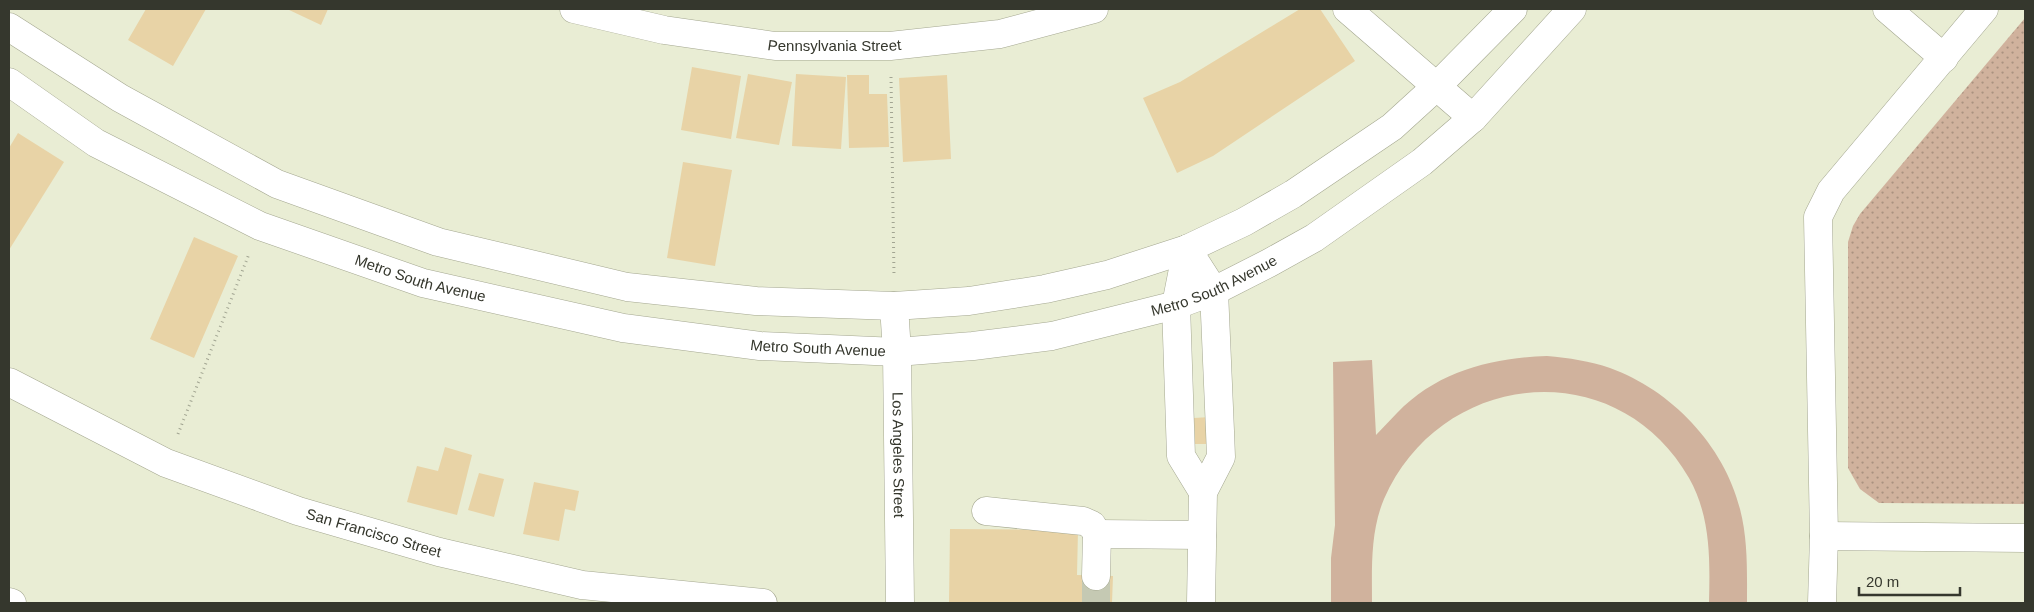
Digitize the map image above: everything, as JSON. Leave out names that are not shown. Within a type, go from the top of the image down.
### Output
[{"type":"street","name":"Pennsylvania Street","points":[[574,9],[664,30],[775,46],[890,46],[1000,34],[1094,9]]},
{"type":"street","points":[[1347,9],[1473,118]]},
{"type":"street","points":[[9,27],[120,98],[277,184],[438,242],[627,287],[756,301],[894,306],[969,301],[1045,289],[1107,275],[1187,248],[1244,222],[1338,165],[1392,127],[1437,86],[1513,9]]},
{"type":"street","name":"Metro South Avenue","points":[[9,82],[96,143],[260,226],[423,284],[623,328],[760,346],[897,352],[973,346],[1052,336],[1176,305],[1214,291],[1270,263],[1314,238],[1422,162],[1473,118],[1572,9]]},
{"type":"street","points":[[1887,9],[1944,58]]},
{"type":"street","points":[[1822,603],[1824,536],[1818,217],[1831,191],[1984,9]]},
{"type":"street","points":[[1187,248],[1214,291],[1221,456],[1203,492],[1201,603]]},
{"type":"street","points":[[1187,248],[1176,305],[1181,456],[1203,492]]},
{"type":"street","name":"Los Angeles Street","points":[[894,306],[897,352],[900,603]]},
{"type":"street","name":"San Francisco Street","points":[[9,382],[166,463],[298,512],[449,555],[582,585],[763,603]]},
{"type":"street","points":[[986,511],[1083,521],[1092,526],[1096,534],[1096,576]]},
{"type":"street","points":[[1096,534],[1202,535]]},
{"type":"street","points":[[1824,536],[2025,538]]},
{"type":"path","points":[[890,46],[894,306]]},
{"type":"path","points":[[166,463],[260,226]]},
{"type":"shaded area","points":[[2025,18],[2025,504],[1879,503],[1860,489],[1848,468],[1848,242],[1853,226],[1860,214]]},
{"type":"shaded area","points":[[1547,356],[1595,363],[1632,378],[1654,390],[1674,405],[1708,442],[1722,463],[1732,485],[1743,521],[1746,544],[1747,603],[1709,603],[1708,539],[1702,508],[1689,478],[1658,437],[1619,410],[1576,395],[1531,392],[1487,402],[1446,423],[1411,456],[1384,499],[1379,512],[1374,537],[1372,603],[1331,603],[1331,558],[1335,525],[1333,362],[1372,360],[1376,435],[1413,399],[1448,377],[1486,364],[1526,357]]},
{"type":"building","points":[[146,9],[206,9],[173,66],[128,40]]},
{"type":"building","points":[[287,9],[328,9],[321,25]]},
{"type":"building","points":[[1300,9],[1320,9],[1355,61],[1213,156],[1177,173],[1143,98],[1180,82]]},
{"type":"building","points":[[692,67],[741,76],[731,139],[681,130]]},
{"type":"building","points":[[748,74],[792,82],[779,145],[736,138]]},
{"type":"building","points":[[796,74],[846,77],[841,149],[792,146]]},
{"type":"building","points":[[847,75],[869,75],[869,94],[887,94],[889,147],[849,148]]},
{"type":"building","points":[[947,75],[951,159],[903,162],[899,78]]},
{"type":"building","points":[[18,133],[64,162],[9,250],[9,148]]},
{"type":"building","points":[[683,162],[732,170],[715,266],[667,258]]},
{"type":"building","points":[[194,237],[238,256],[194,358],[150,339]]},
{"type":"building","points":[[1210,417],[1211,444],[1195,444],[1194,418]]},
{"type":"building","points":[[445,447],[472,455],[457,515],[407,502],[417,466],[438,471]]},
{"type":"building","points":[[479,473],[504,479],[494,517],[468,510]]},
{"type":"building","points":[[534,482],[579,491],[575,511],[565,509],[559,541],[523,534]]},
{"type":"building","points":[[950,529],[1078,530],[1077,575],[1113,576],[1112,603],[949,603]]},
{"type":"tunnel","points":[[1096,576],[1096,603]]}]
